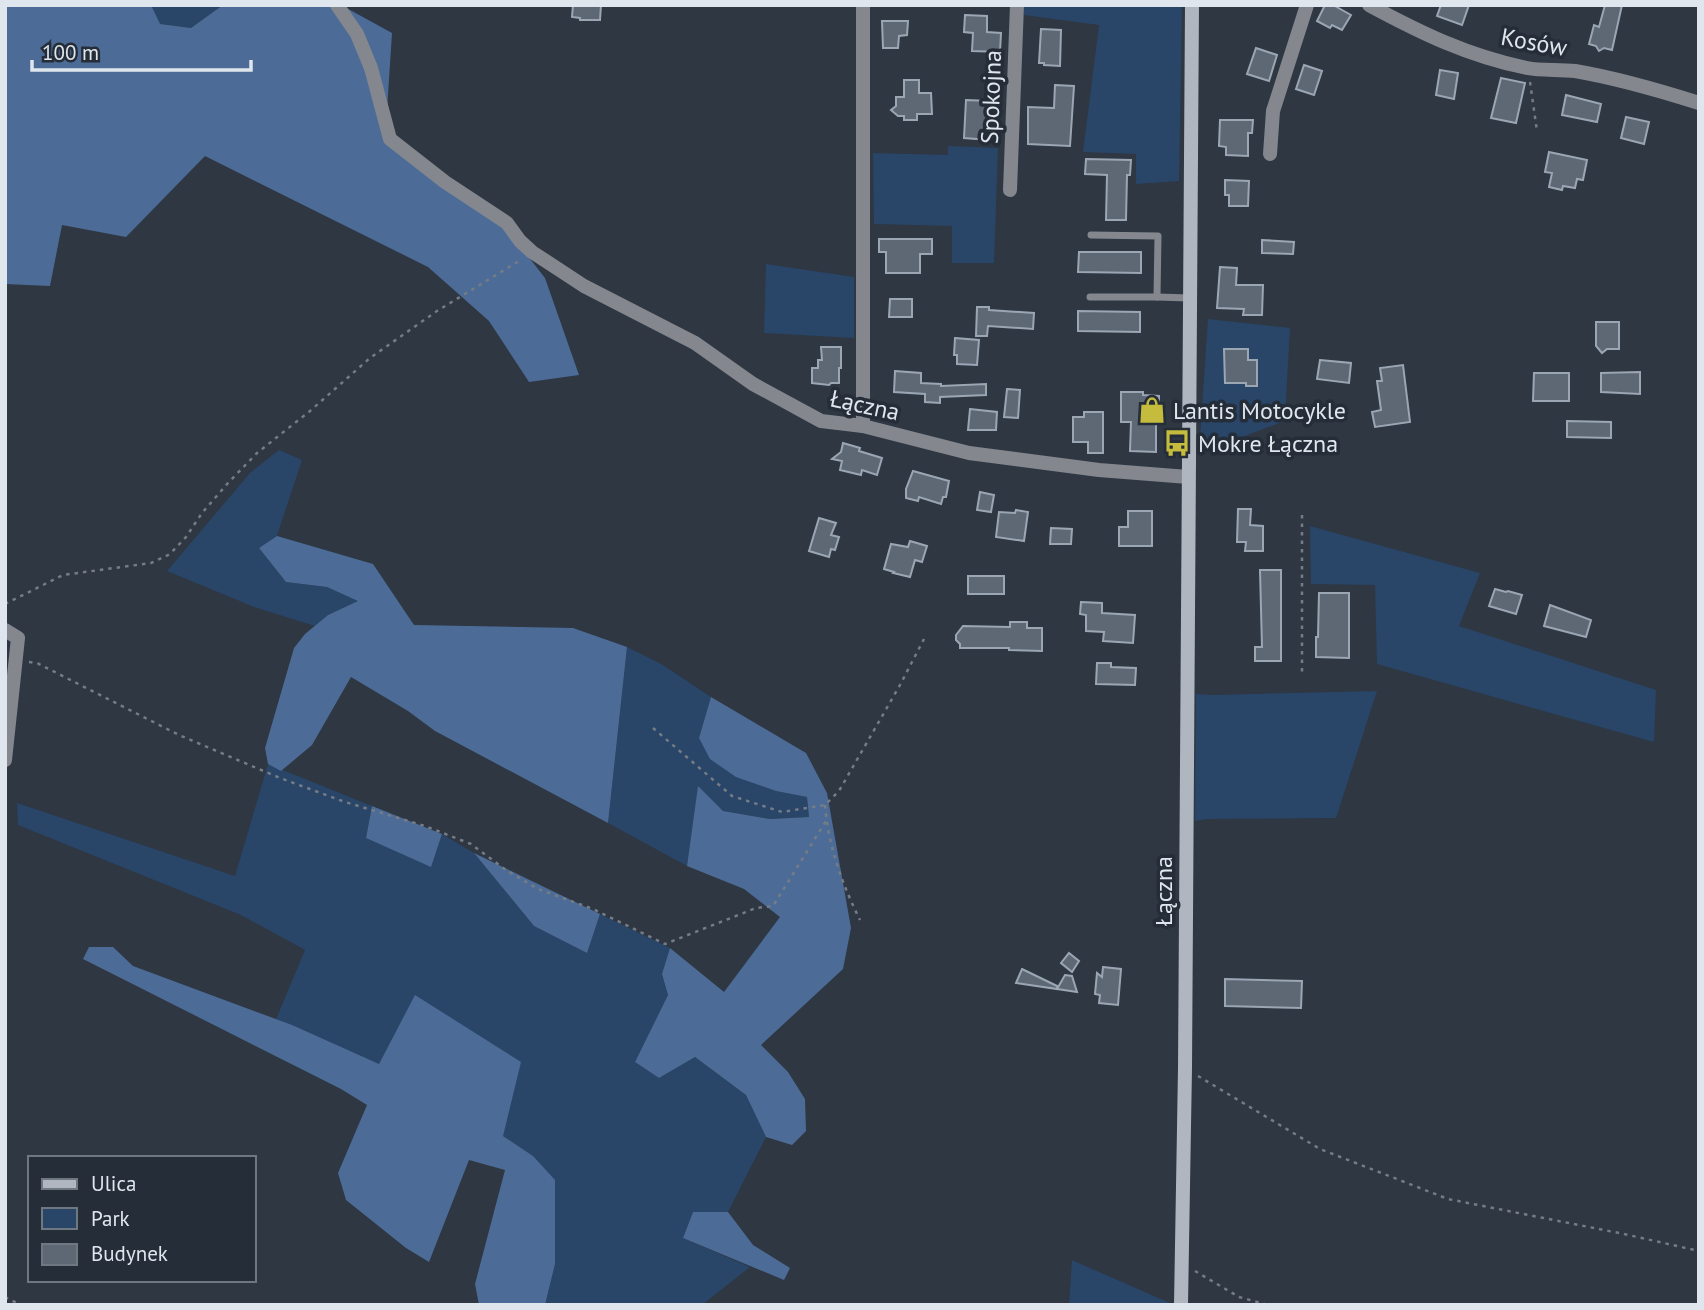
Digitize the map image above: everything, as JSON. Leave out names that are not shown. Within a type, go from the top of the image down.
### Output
[{"type":"street","name":"Łączna","points":[[337,5],[357,34],[390,139],[444,182],[507,223],[532,252],[584,286],[695,343],[753,384],[821,421],[863,426],[969,453],[1099,470],[1188,477]]},
{"type":"street","points":[[863,5],[863,426]]},
{"type":"street","name":"Spokojna","points":[[1010,190],[1017,5]]},
{"type":"street","name":"Łączna","points":[[1181,1305],[1192,5]]},
{"type":"street","points":[[1270,154],[1273,111],[1307,5]]},
{"type":"street","name":"Kosów","points":[[1368,5],[1461,50],[1528,68],[1573,71],[1627,82],[1699,103]]},
{"type":"street","points":[[5,630],[18,638],[5,760]]},
{"type":"lane","points":[[1091,235],[1158,236],[1157,297]]},
{"type":"lane","points":[[1090,297],[1189,298]]},
{"type":"path","points":[[1528,68],[1537,131]]},
{"type":"path","points":[[5,604],[63,575],[150,563],[170,554],[186,537],[202,513],[257,453],[370,358],[436,312],[532,252]]},
{"type":"path","points":[[1301,515],[1302,673]]},
{"type":"path","points":[[653,728],[732,796],[782,812],[825,805],[839,791],[924,639]]},
{"type":"path","points":[[15,660],[37,663],[178,735],[280,778],[471,844],[538,889],[593,909],[665,944],[756,908],[772,906],[826,821]]},
{"type":"path","points":[[825,805],[826,821],[846,893],[860,920]]},
{"type":"path","points":[[1185,1068],[1320,1149],[1448,1199],[1699,1251]]},
{"type":"path","points":[[1181,1263],[1239,1297],[1268,1305]]},
{"type":"path","points":[[5,1297],[21,1305]]},
{"type":"green space","points":[[151,5],[223,5],[191,28],[159,24]]},
{"type":"green space","points":[[1024,5],[1182,5],[1179,181],[1136,184],[1136,154],[1083,152],[1099,25],[1024,15]]},
{"type":"green space","points":[[948,146],[998,148],[994,263],[952,263],[952,226],[874,224],[873,153],[948,155]]},
{"type":"green space","points":[[766,264],[854,277],[854,338],[764,333]]},
{"type":"green space","points":[[1208,319],[1290,328],[1285,417],[1293,418],[1199,453]]},
{"type":"green space","points":[[279,450],[302,460],[277,536],[259,548],[286,582],[327,587],[359,601],[328,615],[315,626],[254,607],[167,571],[250,473]]},
{"type":"green space","points":[[1310,526],[1480,573],[1459,626],[1656,690],[1654,742],[1377,664],[1375,585],[1311,584]]},
{"type":"green space","points":[[627,647],[663,665],[711,697],[699,738],[776,791],[807,797],[809,817],[770,819],[723,811],[698,787],[687,866],[608,823]]},
{"type":"green space","points":[[1377,691],[1336,818],[1195,821],[1196,694]]},
{"type":"green space","points":[[268,764],[372,806],[366,838],[431,866],[442,834],[474,853],[534,926],[587,953],[600,914],[670,948],[662,974],[668,995],[635,1062],[659,1078],[695,1057],[746,1095],[766,1137],[728,1212],[693,1212],[683,1238],[750,1267],[702,1305],[545,1305],[555,1264],[533,1156],[503,1136],[416,995],[379,1064],[276,1019],[305,950],[241,915],[18,825],[17,803],[235,876]]},
{"type":"green space","points":[[1072,1260],[1172,1304],[1172,1305],[1069,1305]]},
{"type":"shaded area","points":[[5,5],[151,5],[160,24],[191,28],[223,5],[341,5],[392,33],[385,141],[485,201],[545,278],[579,375],[529,382],[489,321],[428,267],[205,156],[126,237],[62,225],[50,286],[5,284]]},
{"type":"shaded area","points":[[277,536],[373,564],[414,625],[573,628],[627,647],[608,823],[435,731],[408,711],[351,677],[312,745],[281,771],[268,764],[265,748],[294,648],[305,634],[328,615],[358,601],[327,587],[286,582],[259,548]]},
{"type":"shaded area","points":[[711,697],[806,753],[827,793],[851,928],[843,969],[761,1045],[788,1072],[805,1099],[806,1131],[792,1145],[766,1137],[746,1095],[695,1057],[659,1078],[635,1062],[668,995],[662,974],[670,948],[724,992],[780,917],[744,889],[687,866],[698,786],[723,811],[770,819],[809,817],[807,797],[776,791],[736,777],[710,759],[699,738]]},
{"type":"shaded area","points":[[372,806],[442,834],[431,867],[366,838]]},
{"type":"shaded area","points":[[474,853],[600,914],[587,953],[534,926]]},
{"type":"shaded area","points":[[89,947],[113,947],[133,966],[292,1025],[379,1064],[415,995],[521,1062],[503,1136],[533,1156],[555,1180],[555,1264],[545,1305],[479,1305],[475,1284],[505,1170],[469,1160],[429,1262],[406,1248],[346,1200],[338,1173],[367,1105],[341,1089],[83,959]]},
{"type":"shaded area","points":[[693,1212],[728,1212],[753,1245],[790,1268],[784,1280],[683,1238]]},
{"type":"building","points":[[573,5],[601,5],[600,20],[580,20],[572,17]]},
{"type":"building","points":[[1325,5],[1333,5],[1351,15],[1342,30],[1332,25],[1330,28],[1317,21]]},
{"type":"building","points":[[1441,5],[1469,5],[1462,25],[1437,16]]},
{"type":"building","points":[[1605,5],[1622,5],[1612,50],[1604,48],[1599,51],[1596,46],[1589,44],[1594,25],[1599,27]]},
{"type":"building","points":[[965,15],[987,16],[987,32],[1001,33],[1000,52],[972,51],[973,33],[964,32]]},
{"type":"building","points":[[882,21],[908,21],[907,35],[899,36],[898,48],[883,48]]},
{"type":"building","points":[[1041,29],[1061,30],[1060,66],[1039,63]]},
{"type":"building","points":[[1256,48],[1277,55],[1269,81],[1247,74]]},
{"type":"building","points":[[1304,65],[1322,71],[1314,95],[1296,89]]},
{"type":"building","points":[[1440,70],[1458,73],[1454,99],[1436,95]]},
{"type":"building","points":[[1501,78],[1525,83],[1516,123],[1491,118]]},
{"type":"building","points":[[904,80],[919,80],[919,93],[931,93],[932,114],[917,114],[917,120],[904,120],[904,116],[898,116],[891,110],[896,106],[896,97],[904,97]]},
{"type":"building","points":[[1055,85],[1074,86],[1070,146],[1028,144],[1028,107],[1054,108]]},
{"type":"building","points":[[1566,95],[1601,104],[1597,122],[1562,115]]},
{"type":"building","points":[[966,100],[990,101],[993,130],[989,129],[989,140],[964,138]]},
{"type":"building","points":[[1626,117],[1649,122],[1644,144],[1621,138]]},
{"type":"building","points":[[1220,120],[1253,120],[1252,133],[1248,133],[1248,156],[1226,155],[1226,147],[1219,146]]},
{"type":"building","points":[[1549,152],[1587,160],[1583,180],[1577,179],[1575,188],[1563,186],[1562,190],[1549,187],[1552,173],[1545,172]]},
{"type":"building","points":[[1086,159],[1131,160],[1130,175],[1127,175],[1126,220],[1106,220],[1107,175],[1085,174]]},
{"type":"building","points":[[1225,180],[1249,181],[1248,206],[1229,206],[1229,195],[1225,195]]},
{"type":"building","points":[[879,239],[932,239],[932,254],[920,254],[920,273],[886,273],[886,252],[879,252]]},
{"type":"building","points":[[1262,240],[1294,242],[1293,254],[1262,253]]},
{"type":"building","points":[[1079,252],[1141,252],[1141,273],[1078,272]]},
{"type":"building","points":[[1220,267],[1237,268],[1236,285],[1263,285],[1262,315],[1243,315],[1244,309],[1217,308]]},
{"type":"building","points":[[890,299],[912,299],[912,317],[889,317]]},
{"type":"building","points":[[977,307],[1034,313],[1033,329],[988,326],[987,336],[976,336]]},
{"type":"building","points":[[1078,311],[1140,312],[1140,332],[1078,331]]},
{"type":"building","points":[[1596,322],[1619,322],[1619,349],[1607,349],[1602,353],[1596,346]]},
{"type":"building","points":[[955,338],[979,340],[977,365],[957,364],[957,355],[954,355]]},
{"type":"building","points":[[821,347],[841,347],[839,383],[812,383],[812,368],[818,368],[818,360],[822,360]]},
{"type":"building","points":[[1224,349],[1248,349],[1248,360],[1257,360],[1257,386],[1225,383]]},
{"type":"building","points":[[1320,360],[1351,363],[1349,383],[1317,379]]},
{"type":"building","points":[[1403,365],[1410,422],[1375,427],[1372,412],[1381,410],[1377,381],[1382,381],[1380,368]]},
{"type":"building","points":[[895,371],[921,373],[921,383],[941,386],[986,384],[986,395],[940,397],[940,403],[925,402],[925,394],[894,392]]},
{"type":"building","points":[[1640,372],[1640,394],[1601,392],[1601,373]]},
{"type":"building","points":[[1534,373],[1569,373],[1569,401],[1533,401]]},
{"type":"building","points":[[1007,389],[1020,390],[1018,418],[1004,417]]},
{"type":"building","points":[[1121,392],[1143,392],[1143,395],[1159,396],[1156,452],[1130,451],[1131,422],[1121,422]]},
{"type":"building","points":[[970,409],[997,412],[996,430],[968,430]]},
{"type":"building","points":[[1084,412],[1103,412],[1103,453],[1088,453],[1088,442],[1073,442],[1073,417],[1084,417]]},
{"type":"building","points":[[1567,421],[1611,422],[1611,438],[1567,437]]},
{"type":"building","points":[[843,443],[882,458],[877,475],[862,470],[861,475],[840,470],[842,461],[832,459],[841,452]]},
{"type":"building","points":[[913,471],[949,481],[946,497],[943,497],[941,504],[919,497],[918,501],[906,498],[906,489]]},
{"type":"building","points":[[980,492],[994,495],[991,512],[977,510]]},
{"type":"building","points":[[1238,509],[1251,509],[1250,525],[1263,526],[1263,551],[1245,551],[1246,542],[1237,542]]},
{"type":"building","points":[[1016,510],[1028,512],[1024,541],[996,537],[999,512],[1015,513]]},
{"type":"building","points":[[1128,511],[1152,511],[1152,546],[1119,546],[1119,527],[1128,527]]},
{"type":"building","points":[[819,518],[836,523],[831,535],[839,537],[835,550],[831,549],[829,557],[809,551]]},
{"type":"building","points":[[1051,528],[1072,529],[1071,544],[1050,544]]},
{"type":"building","points":[[910,541],[927,546],[922,562],[915,560],[910,577],[884,569],[891,544],[908,547]]},
{"type":"building","points":[[1260,570],[1281,570],[1281,661],[1255,661],[1255,647],[1262,647]]},
{"type":"building","points":[[968,576],[1004,576],[1004,594],[968,594]]},
{"type":"building","points":[[1495,589],[1522,595],[1516,614],[1489,606]]},
{"type":"building","points":[[1319,593],[1349,593],[1349,658],[1316,657]]},
{"type":"building","points":[[1081,602],[1102,603],[1102,613],[1135,615],[1133,643],[1103,641],[1104,632],[1086,631],[1086,615],[1080,614]]},
{"type":"building","points":[[1550,605],[1591,620],[1586,637],[1544,626]]},
{"type":"building","points":[[1010,622],[1027,622],[1027,628],[1042,628],[1042,651],[960,648],[956,640],[956,635],[963,626],[1010,627]]},
{"type":"building","points":[[1097,663],[1111,663],[1111,667],[1136,668],[1135,685],[1096,684]]},
{"type":"building","points":[[1069,953],[1079,961],[1072,972],[1061,963]]},
{"type":"building","points":[[1103,967],[1121,969],[1118,1005],[1099,1003],[1100,995],[1095,994],[1097,973],[1102,977]]},
{"type":"building","points":[[1022,969],[1057,986],[1057,989],[1016,983]]},
{"type":"building","points":[[1065,975],[1072,976],[1077,992],[1057,989]]},
{"type":"building","points":[[1225,979],[1302,981],[1301,1008],[1225,1006]]},
{"type":"place","name":"Lantis Motocykle","points":[[1152,410]]},
{"type":"place","name":"Mokre Łączna","points":[[1177,443]]}]
